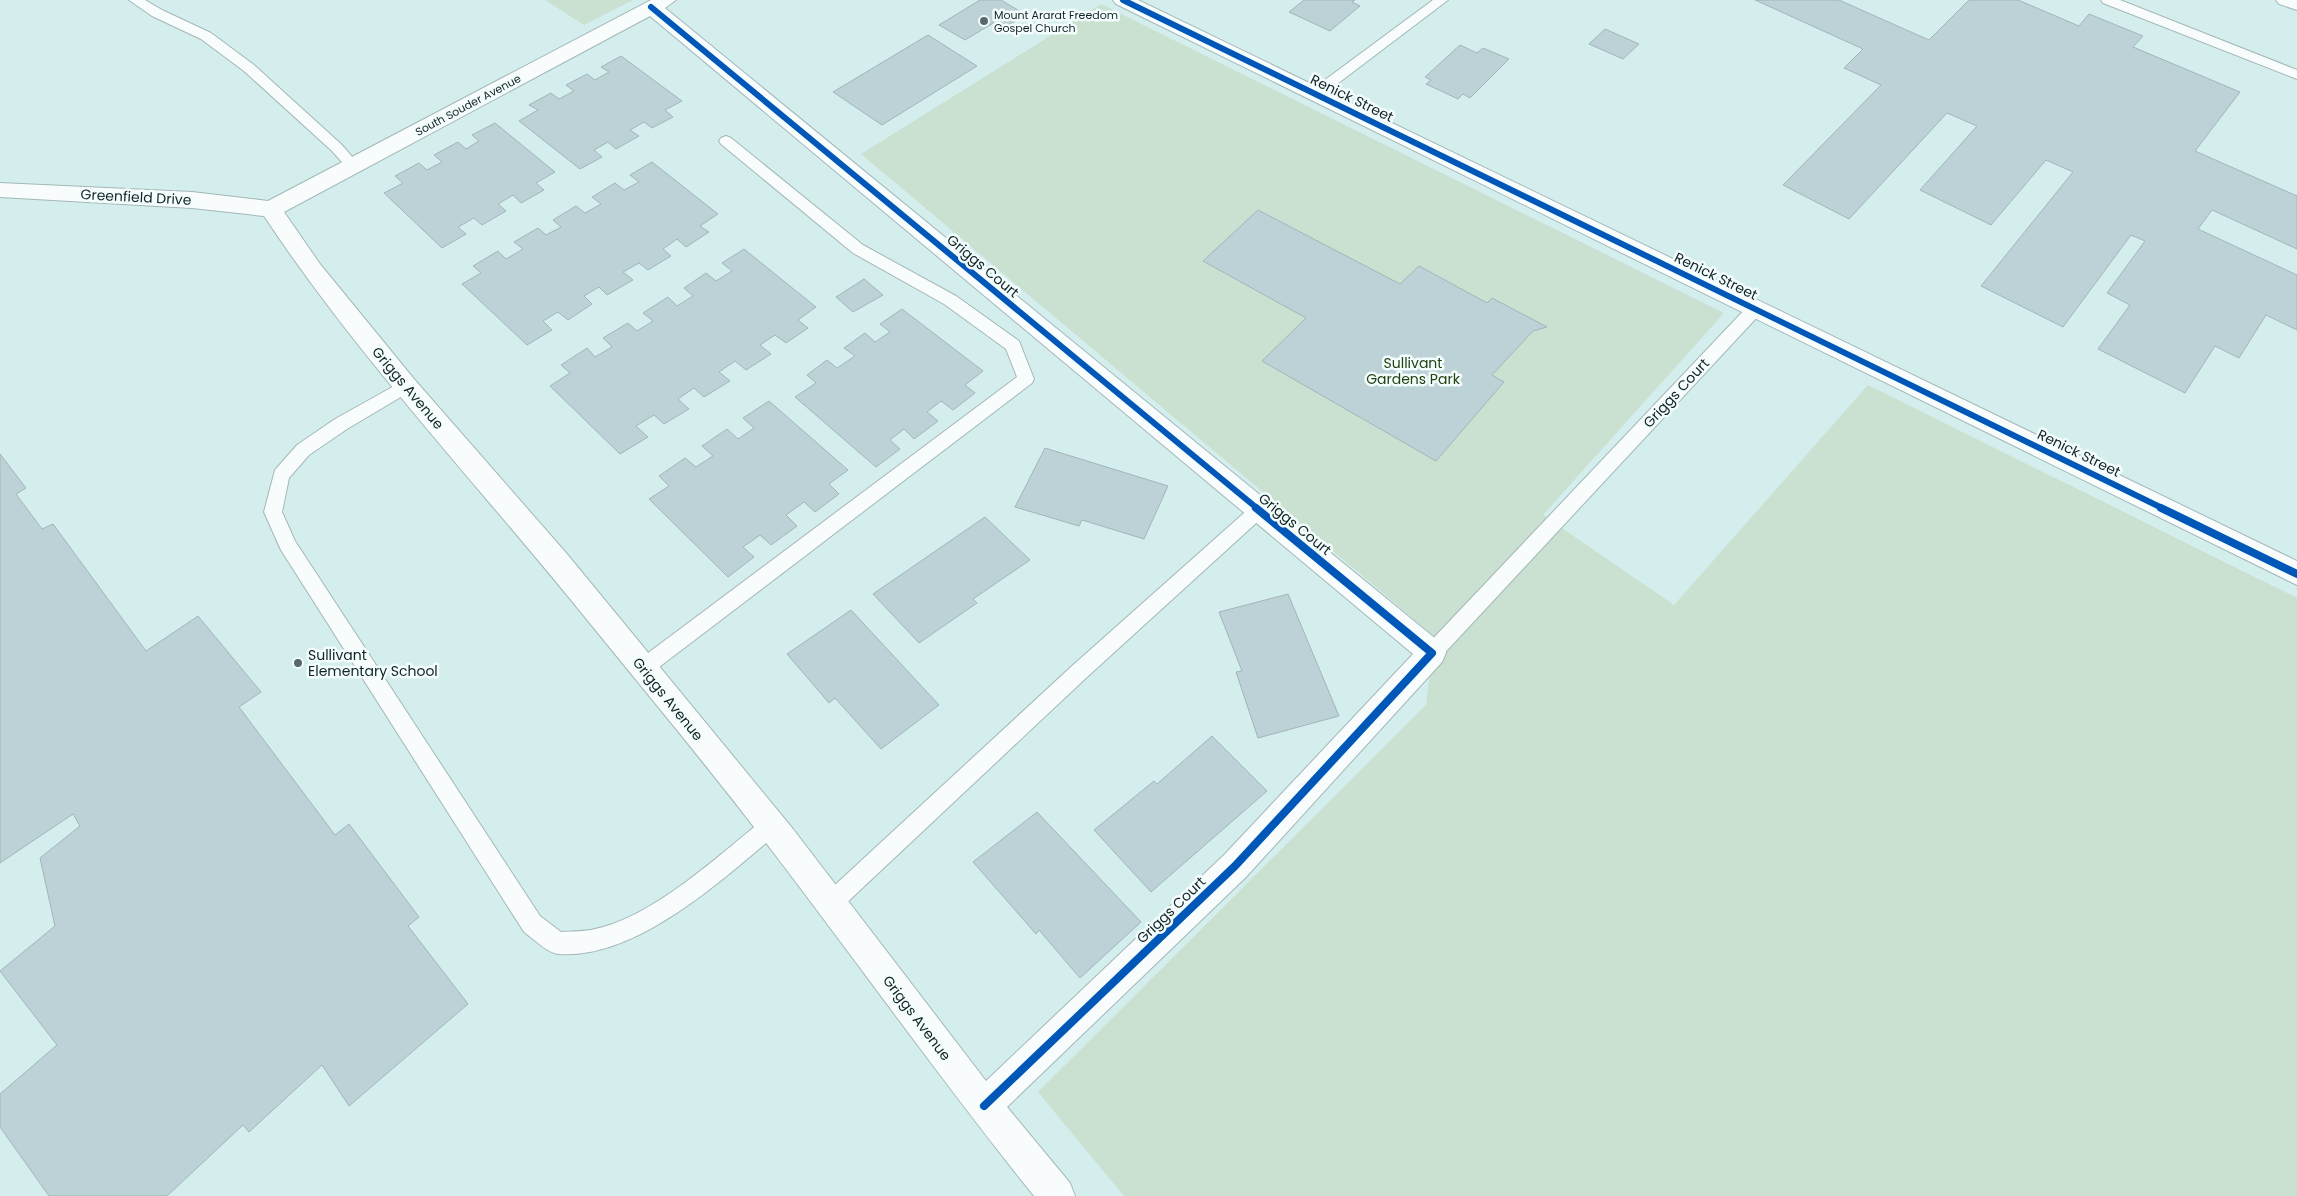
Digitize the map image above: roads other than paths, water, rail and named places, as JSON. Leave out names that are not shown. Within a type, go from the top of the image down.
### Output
[{"type":"street","name":"Renick Street","points":[[1123,0],[2297,574]]},
{"type":"street","points":[[2286,0],[2297,4]]},
{"type":"street","name":"South Souder Avenue","points":[[271,209],[658,4]]},
{"type":"street","name":"Griggs Court","points":[[658,4],[1259,510],[1432,653],[1235,866],[984,1106]]},
{"type":"street","name":"Greenfield Drive","points":[[0,190],[192,200],[271,209]]},
{"type":"street","name":"Griggs Avenue","points":[[271,209],[312,270],[405,386],[557,562],[771,826],[984,1106],[1057,1196]]},
{"type":"lane","points":[[136,0],[157,14],[206,36],[249,68],[337,148],[354,166]]},
{"type":"lane","points":[[1315,94],[1441,0]]},
{"type":"lane","points":[[2108,0],[2297,75]]},
{"type":"lane","points":[[643,668],[1026,379],[1013,346],[950,300],[858,249],[726,141]]},
{"type":"lane","name":"Griggs Court","points":[[1432,653],[1756,309]]},
{"type":"lane","points":[[405,386],[340,424],[303,450],[281,475],[273,512],[287,545],[532,924],[558,943],[598,940],[632,926],[688,894],[771,826]]},
{"type":"lane","points":[[831,903],[1079,672],[1259,510]]},
{"type":"place","name":"Mount Ararat Freedom Gospel Church","points":[[984,21]]},
{"type":"place","name":"Sullivant Elementary School","points":[[298,663]]},
{"type":"park label","name":"Sullivant Gardens Park","points":[[1413,372]]}]
